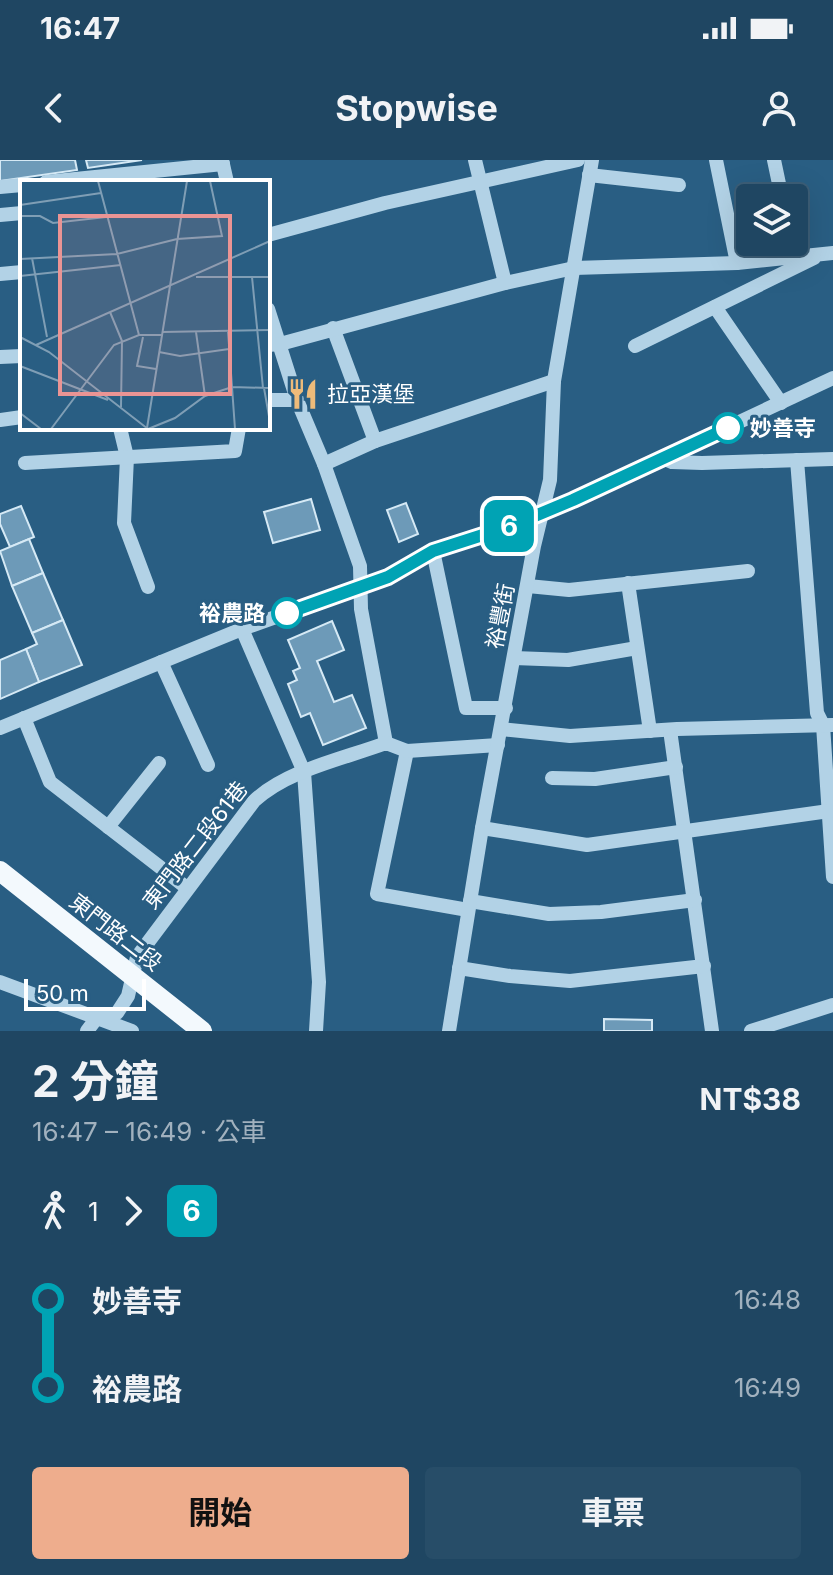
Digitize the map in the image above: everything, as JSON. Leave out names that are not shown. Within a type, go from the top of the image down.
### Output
[{"type":"main road","name":"東門路二段","points":[[0,871],[202,1031]]},
{"type":"street","points":[[475,160],[505,283]]},
{"type":"street","points":[[270,234],[385,203],[578,160]]},
{"type":"street","points":[[716,160],[737,263]]},
{"type":"street","points":[[774,160],[779,184]]},
{"type":"street","points":[[64,180],[222,162]]},
{"type":"street","points":[[591,168],[679,185]]},
{"type":"street","name":"裕豐街","points":[[449,1031],[482,828],[550,480],[554,381],[591,168]]},
{"type":"street","points":[[0,187],[20,185]]},
{"type":"street","points":[[0,215],[20,213]]},
{"type":"street","points":[[808,251],[828,254]]},
{"type":"street","points":[[635,346],[828,254]]},
{"type":"street","points":[[274,344],[505,283],[574,268],[737,263],[765,256]]},
{"type":"street","points":[[0,274],[20,272]]},
{"type":"street","points":[[715,307],[781,403]]},
{"type":"street","points":[[270,321],[274,344],[324,464],[360,566],[361,609],[386,743],[407,751],[498,745]]},
{"type":"street","points":[[333,328],[375,441]]},
{"type":"street","points":[[0,357],[20,356]]},
{"type":"street","points":[[0,728],[242,629],[388,577],[433,551],[543,513],[833,378]]},
{"type":"street","points":[[324,464],[375,441],[554,381]]},
{"type":"street","points":[[270,400],[297,400]]},
{"type":"street","points":[[0,420],[20,417]]},
{"type":"street","points":[[120,430],[127,457],[124,523],[148,587]]},
{"type":"street","points":[[25,463],[235,451],[239,430]]},
{"type":"street","points":[[663,458],[672,462],[702,463],[833,459]]},
{"type":"street","points":[[797,460],[817,713],[828,725],[833,877]]},
{"type":"street","points":[[433,551],[466,708],[506,708]]},
{"type":"street","points":[[528,586],[569,590],[748,571]]},
{"type":"street","points":[[628,583],[650,731]]},
{"type":"street","points":[[242,629],[304,772],[319,982],[316,1031]]},
{"type":"street","points":[[514,658],[568,660],[637,648]]},
{"type":"street","points":[[161,662],[208,765]]},
{"type":"street","points":[[24,718],[50,782],[187,888]]},
{"type":"street","points":[[501,729],[570,736],[828,725]]},
{"type":"street","points":[[670,730],[712,1031]]},
{"type":"street","name":"東門路二段61巷","points":[[92,1025],[117,1013],[128,996],[137,957],[254,801],[265,791],[304,772],[386,743]]},
{"type":"street","points":[[407,751],[377,894],[549,914],[601,912],[695,900]]},
{"type":"street","points":[[108,827],[159,763]]},
{"type":"street","points":[[552,778],[595,779],[676,767]]},
{"type":"street","points":[[482,828],[587,845],[829,811]]},
{"type":"street","points":[[459,968],[570,981],[704,966]]},
{"type":"street","points":[[0,982],[92,1025],[132,1031]]},
{"type":"street","points":[[751,1031],[833,1005]]},
{"type":"building","points":[[0,160],[75,160],[77,170],[0,181]]},
{"type":"building","points":[[86,160],[142,160],[88,168]]},
{"type":"building","points":[[311,499],[320,530],[273,543],[264,512]]},
{"type":"building","points":[[406,503],[418,534],[399,542],[387,510]]},
{"type":"building","points":[[21,506],[34,537],[10,547],[0,524],[0,514]]},
{"type":"building","points":[[29,539],[43,573],[12,586],[0,551]]},
{"type":"building","points":[[43,573],[63,620],[32,633],[12,586]]},
{"type":"building","points":[[63,620],[82,665],[39,682],[26,649],[37,644],[32,633]]},
{"type":"building","points":[[332,621],[344,650],[317,661],[334,702],[352,695],[366,728],[323,745],[310,713],[301,717],[288,684],[297,680],[293,671],[300,668],[288,640]]},
{"type":"building","points":[[26,649],[39,682],[0,699],[0,660]]},
{"type":"building","points":[[604,1019],[652,1020],[652,1031],[604,1031]]},
{"type":"bus line","name":"6","points":[[287,613],[388,577],[433,551],[511,526],[596,491],[728,428]]},
{"type":"place","name":"拉亞漢堡","points":[[303,394]]},
{"type":"place","name":"妙善寺","points":[[728,428]]},
{"type":"place","name":"裕農路","points":[[287,613]]}]
